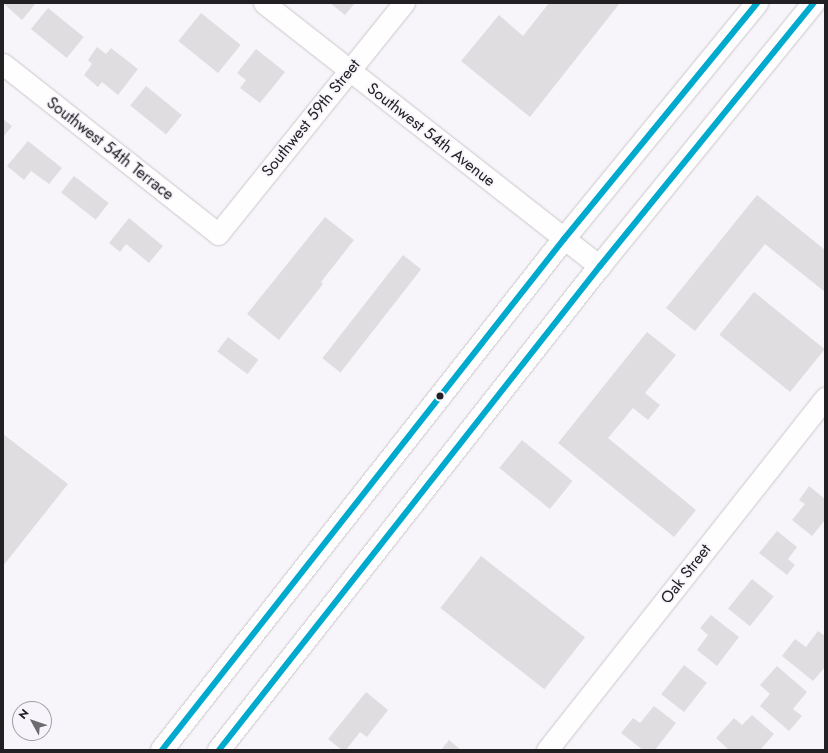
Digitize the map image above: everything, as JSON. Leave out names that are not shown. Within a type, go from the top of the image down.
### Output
[{"type":"main road","points":[[162,750],[564,239],[757,3]]},
{"type":"main road","points":[[224,748],[600,266],[814,3]]},
{"type":"street","name":"Southwest 54th Avenue","points":[[264,3],[348,71],[600,266]]},
{"type":"street","name":"Southwest 59th Street","points":[[218,234],[404,3]]},
{"type":"street","name":"Southwest 54th Terrace","points":[[3,64],[218,234]]},
{"type":"street","name":"Oak Street","points":[[547,750],[825,398]]},
{"type":"building","points":[[3,3],[36,3],[22,20]]},
{"type":"building","points":[[330,3],[355,3],[345,15]]},
{"type":"building","points":[[549,3],[620,3],[530,117],[461,61],[499,15],[523,36]]},
{"type":"building","points":[[48,8],[84,37],[67,58],[31,29]]},
{"type":"building","points":[[201,13],[241,45],[218,73],[178,41]]},
{"type":"building","points":[[97,47],[106,54],[111,48],[138,69],[118,95],[102,82],[98,87],[84,75],[92,64],[88,60]]},
{"type":"building","points":[[256,49],[285,72],[260,103],[240,88],[246,80],[237,73]]},
{"type":"building","points":[[146,86],[182,115],[166,134],[130,105]]},
{"type":"building","points":[[3,119],[12,126],[3,137]]},
{"type":"building","points":[[28,141],[62,168],[49,184],[31,171],[24,180],[7,166]]},
{"type":"building","points":[[74,176],[109,203],[96,220],[61,193]]},
{"type":"building","points":[[757,195],[825,250],[825,292],[765,244],[695,331],[666,308]]},
{"type":"building","points":[[325,217],[354,240],[321,282],[323,284],[279,340],[247,314]]},
{"type":"building","points":[[129,218],[163,246],[149,263],[126,244],[120,252],[109,243]]},
{"type":"building","points":[[403,255],[421,269],[340,372],[322,358]]},
{"type":"building","points":[[754,292],[825,349],[790,392],[719,335]]},
{"type":"building","points":[[647,332],[676,355],[645,393],[660,405],[648,420],[633,408],[608,438],[696,510],[674,537],[558,443]]},
{"type":"building","points":[[228,337],[258,360],[248,374],[217,351]]},
{"type":"building","points":[[3,434],[68,484],[3,566]]},
{"type":"building","points":[[522,440],[573,481],[550,509],[499,468]]},
{"type":"building","points":[[809,486],[825,499],[825,520],[812,536],[792,520],[805,504],[799,500]]},
{"type":"building","points":[[777,531],[797,547],[788,559],[795,565],[787,575],[759,553]]},
{"type":"building","points":[[481,556],[585,637],[544,689],[440,608]]},
{"type":"building","points":[[752,579],[774,597],[750,626],[728,609]]},
{"type":"building","points":[[711,615],[739,637],[717,666],[697,650],[708,635],[700,628]]},
{"type":"building","points":[[818,631],[825,636],[825,667],[813,681],[782,656],[795,639],[806,647]]},
{"type":"building","points":[[684,665],[707,683],[684,712],[661,694]]},
{"type":"building","points":[[777,666],[807,692],[793,709],[802,716],[789,731],[760,706],[770,694],[760,685]]},
{"type":"building","points":[[366,692],[388,710],[367,737],[360,732],[346,750],[342,750],[328,739]]},
{"type":"building","points":[[654,706],[676,723],[655,750],[643,750],[621,733],[633,718],[640,723]]},
{"type":"building","points":[[752,715],[774,734],[760,750],[729,750],[716,738],[734,718],[742,725]]},
{"type":"building","points":[[449,740],[461,750],[441,750]]},
{"type":"transit line","points":[[162,750],[564,239],[757,3]]},
{"type":"transit line","points":[[219,750],[600,266],[814,3]]}]
